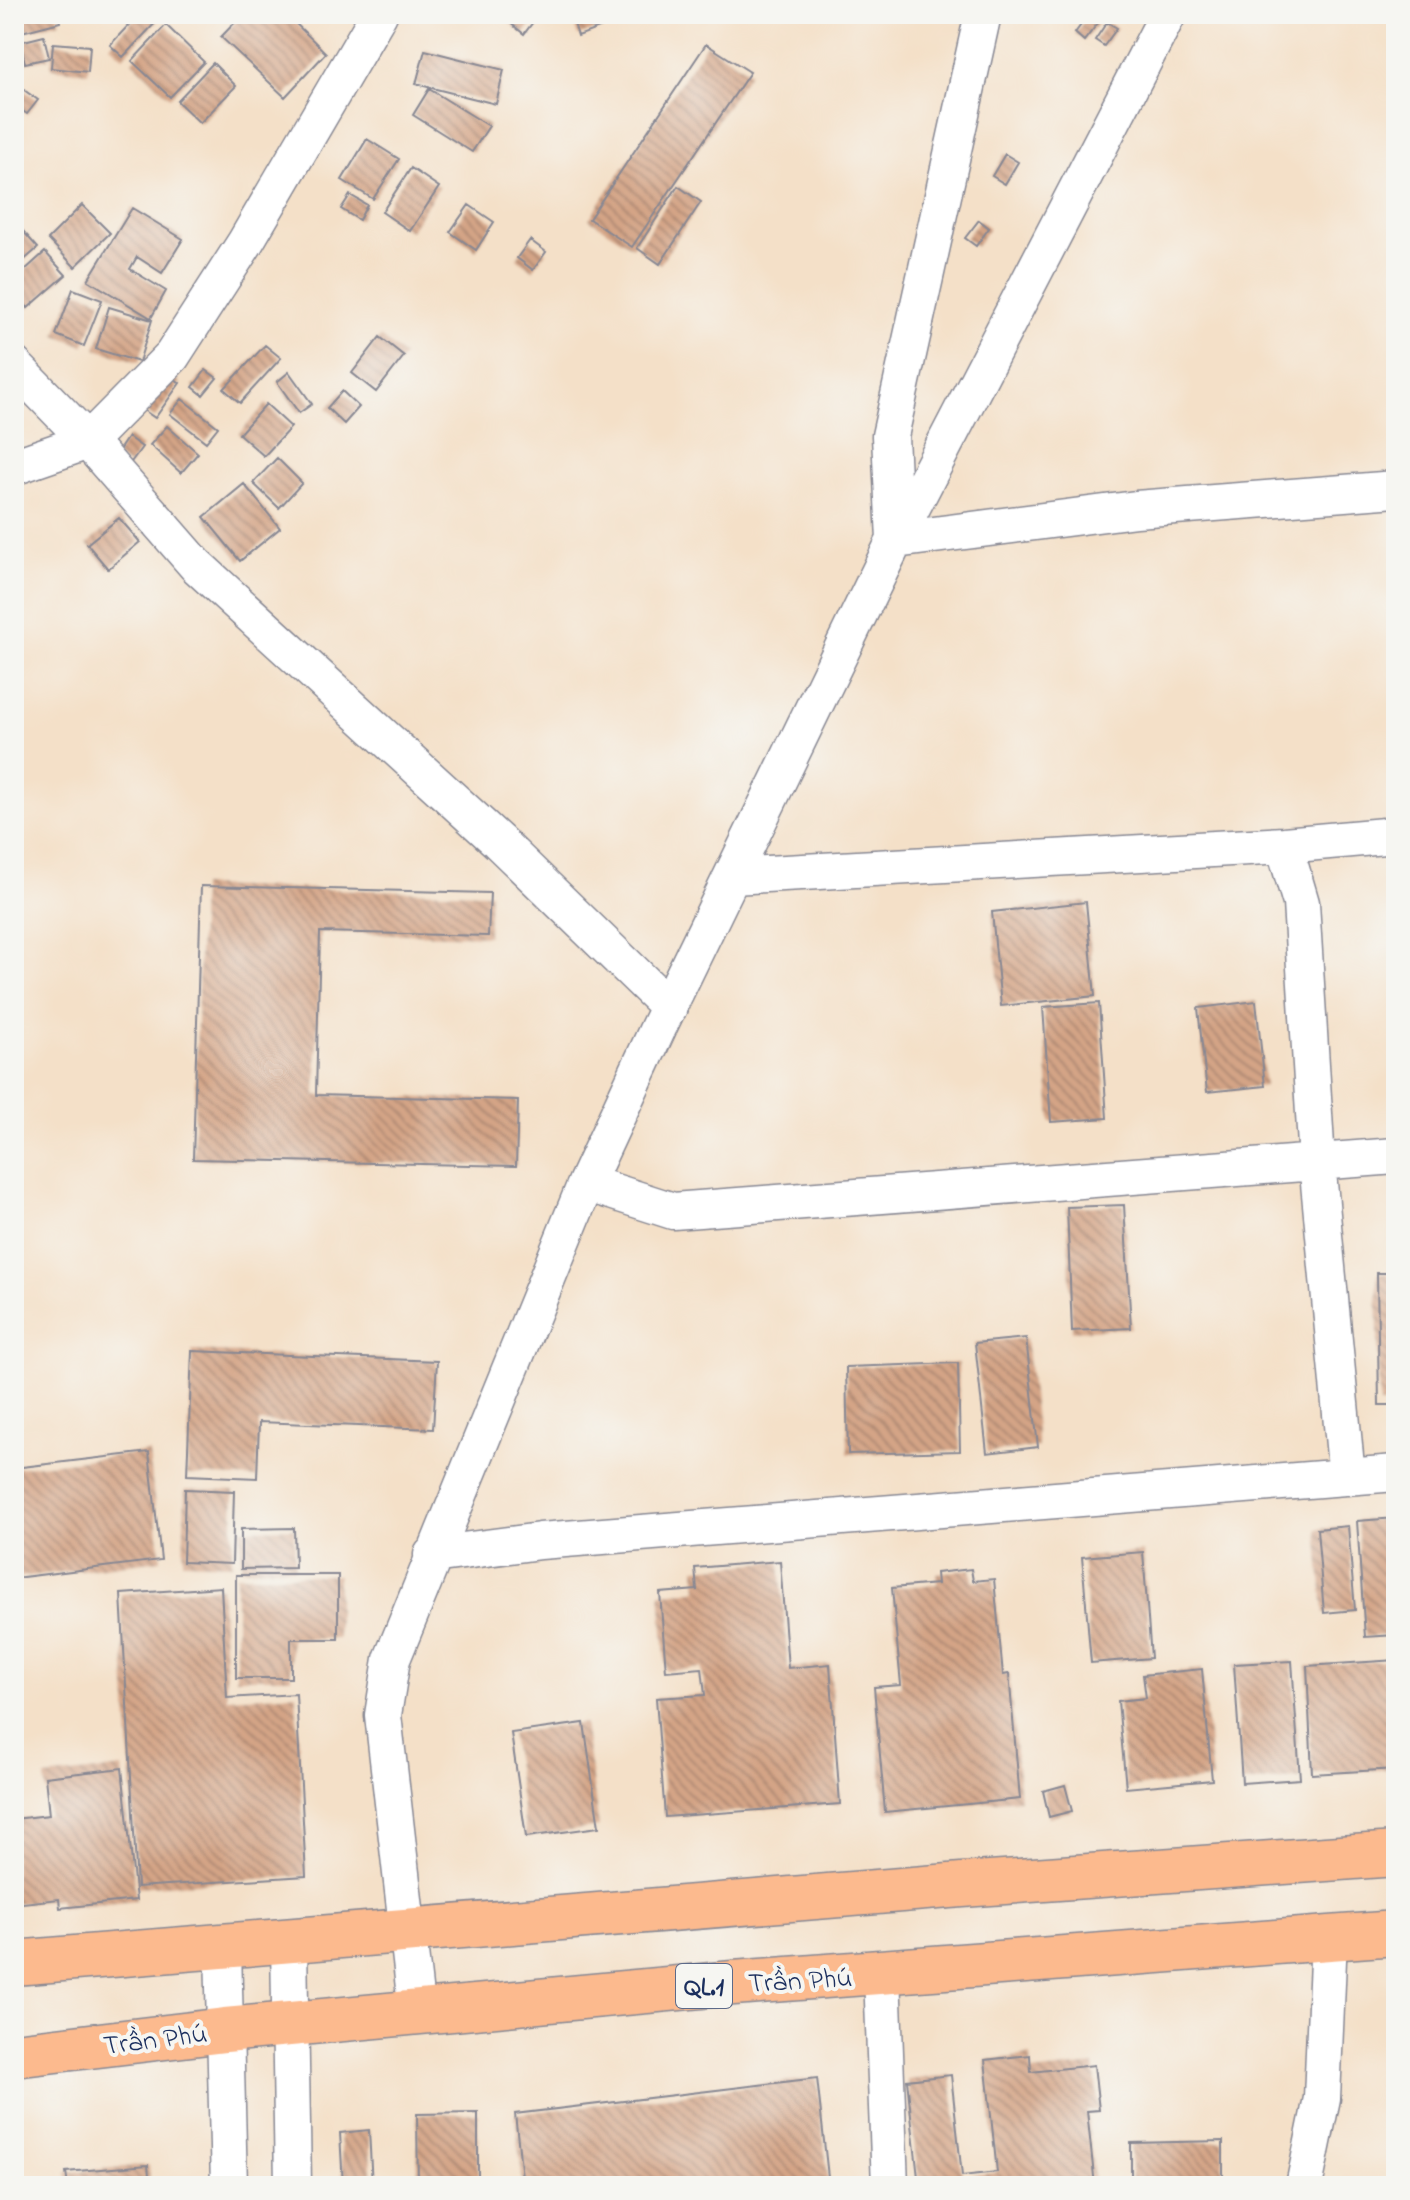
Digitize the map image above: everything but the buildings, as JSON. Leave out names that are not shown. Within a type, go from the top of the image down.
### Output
[{"type":"main road","points":[[14,1963],[1396,1854]]},
{"type":"main road","name":"Trần Phú","points":[[14,2055],[225,2030],[733,1983],[1396,1933]]},
{"type":"street","points":[[16,466],[88,441],[172,356],[245,243],[379,14]]},
{"type":"street","points":[[895,540],[890,436],[983,14]]},
{"type":"street","points":[[417,2014],[410,1931],[383,1715],[392,1659],[586,1183],[669,1007],[895,540],[1168,14]]},
{"type":"street","points":[[14,365],[88,441],[196,565],[498,841],[669,1007]]},
{"type":"street","points":[[895,540],[1136,509],[1396,489]]},
{"type":"street","points":[[732,876],[1284,845],[1396,835]]},
{"type":"street","points":[[1284,845],[1301,903],[1317,1162],[1347,1477]]},
{"type":"street","points":[[586,1183],[673,1211],[1396,1156]]},
{"type":"street","points":[[432,1555],[540,1541],[1396,1473]]},
{"type":"street","points":[[1304,2186],[1322,2098],[1329,1937]]},
{"type":"street","points":[[289,1943],[293,2186]]},
{"type":"street","points":[[223,1948],[229,2186]]},
{"type":"street","points":[[882,1974],[890,2186]]}]
